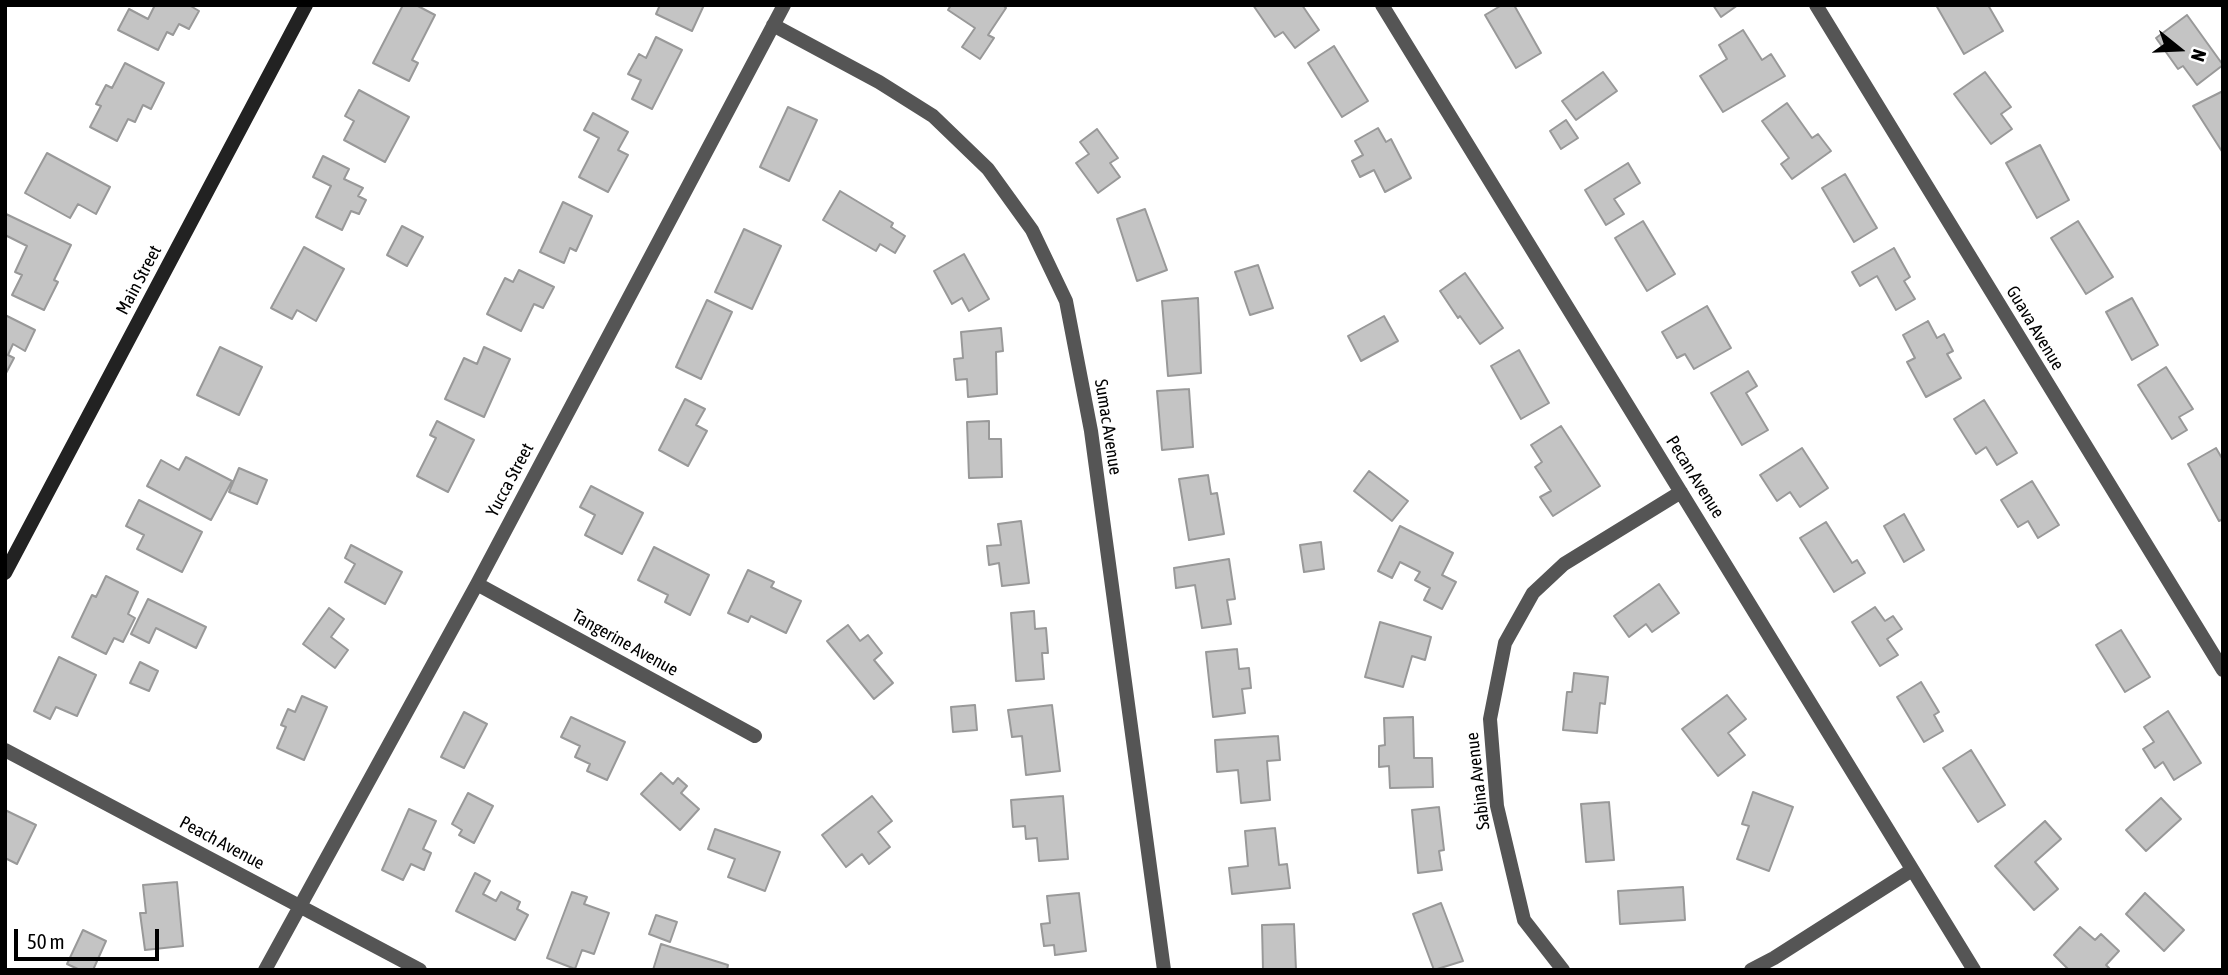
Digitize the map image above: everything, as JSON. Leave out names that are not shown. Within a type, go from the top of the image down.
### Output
[{"type":"main road","name":"Main Street","points":[[5,573],[306,5]]},
{"type":"street","name":"Yucca Street","points":[[265,970],[477,584],[784,5]]},
{"type":"street","name":"Pecan Avenue","points":[[1382,5],[1879,811],[1974,970]]},
{"type":"street","name":"Guava Avenue","points":[[1816,5],[2223,670]]},
{"type":"street","name":"Sumac Avenue","points":[[773,25],[879,82],[943,125],[988,169],[1032,230],[1066,301],[1091,430],[1164,970]]},
{"type":"street","name":"Sabina Avenue","points":[[1563,970],[1524,920],[1497,806],[1490,719],[1505,643],[1533,593],[1564,564],[1681,492]]},
{"type":"street","name":"Tangerine Avenue","points":[[477,584],[755,736]]},
{"type":"street","name":"Peach Avenue","points":[[5,750],[420,970]]},
{"type":"street","points":[[1751,970],[1912,870]]},
{"type":"building","points":[[155,5],[189,5],[199,11],[189,29],[179,24],[173,35],[167,32],[158,50],[118,30],[129,9],[148,19]]},
{"type":"building","points":[[403,5],[416,5],[435,15],[412,60],[418,63],[409,81],[373,63]]},
{"type":"building","points":[[660,5],[704,5],[692,31],[656,14]]},
{"type":"building","points":[[951,5],[1003,5],[1006,8],[988,35],[994,38],[980,59],[962,47],[975,28],[948,10]]},
{"type":"building","points":[[1253,5],[1302,5],[1319,30],[1295,48],[1283,32],[1275,37]]},
{"type":"building","points":[[1502,5],[1514,5],[1541,53],[1516,68],[1485,15]]},
{"type":"building","points":[[1713,5],[1738,5],[1721,17]]},
{"type":"building","points":[[1936,5],[1988,5],[2003,31],[1964,54]]},
{"type":"building","points":[[2187,15],[2223,65],[2197,85],[2183,66],[2178,69],[2156,38]]},
{"type":"building","points":[[1743,30],[1762,60],[1771,54],[1785,76],[1723,112],[1700,76],[1727,59],[1719,45]]},
{"type":"building","points":[[656,37],[682,50],[652,109],[632,99],[641,80],[628,74],[639,54],[646,58]]},
{"type":"building","points":[[1334,46],[1368,101],[1342,117],[1308,63]]},
{"type":"building","points":[[125,63],[164,83],[151,109],[143,105],[135,122],[128,119],[117,141],[90,127],[101,106],[96,104],[106,85],[112,88]]},
{"type":"building","points":[[1603,72],[1617,91],[1576,120],[1562,101]]},
{"type":"building","points":[[1985,72],[2011,107],[2001,114],[2012,129],[1991,144],[1954,94]]},
{"type":"building","points":[[359,90],[409,117],[385,162],[344,140],[354,121],[345,116]]},
{"type":"building","points":[[2223,91],[2223,153],[2193,106]]},
{"type":"building","points":[[1787,103],[1812,138],[1818,134],[1831,151],[1792,179],[1781,164],[1789,158],[1762,121]]},
{"type":"building","points":[[788,107],[817,120],[789,181],[760,167]]},
{"type":"building","points":[[593,113],[628,132],[618,150],[628,155],[608,192],[579,177],[599,138],[584,130]]},
{"type":"building","points":[[1566,120],[1578,138],[1561,149],[1550,131]]},
{"type":"building","points":[[1378,128],[1386,142],[1391,139],[1411,178],[1385,192],[1374,170],[1360,177],[1352,161],[1363,155],[1355,141]]},
{"type":"building","points":[[1097,129],[1118,158],[1110,163],[1120,177],[1098,193],[1076,163],[1089,154],[1080,142]]},
{"type":"building","points":[[2040,145],[2069,200],[2037,218],[2006,163]]},
{"type":"building","points":[[47,153],[110,187],[96,214],[78,204],[70,218],[25,193]]},
{"type":"building","points":[[323,156],[349,169],[344,179],[363,188],[358,196],[366,200],[359,214],[351,211],[342,230],[316,217],[331,186],[313,177]]},
{"type":"building","points":[[1628,163],[1640,183],[1614,199],[1624,214],[1606,225],[1585,190]]},
{"type":"building","points":[[1845,174],[1877,228],[1854,242],[1822,188]]},
{"type":"building","points":[[840,191],[893,223],[891,227],[905,236],[895,253],[880,244],[876,251],[823,220]]},
{"type":"building","points":[[563,202],[592,216],[576,251],[570,248],[564,263],[540,252]]},
{"type":"building","points":[[1145,209],[1167,270],[1137,281],[1117,219]]},
{"type":"building","points":[[6,214],[71,245],[54,280],[58,282],[44,310],[12,295],[22,275],[15,272],[27,246],[5,235]]},
{"type":"building","points":[[1643,221],[1675,274],[1647,291],[1615,238]]},
{"type":"building","points":[[2078,221],[2113,277],[2086,294],[2051,238]]},
{"type":"building","points":[[402,226],[423,237],[407,266],[387,255]]},
{"type":"building","points":[[744,229],[781,246],[752,309],[715,292]]},
{"type":"building","points":[[304,247],[344,269],[316,321],[297,310],[292,319],[271,308]]},
{"type":"building","points":[[1894,248],[1910,277],[1904,281],[1915,299],[1896,310],[1877,276],[1860,286],[1852,272]]},
{"type":"building","points":[[964,254],[989,299],[969,311],[962,298],[952,304],[934,271]]},
{"type":"building","points":[[1258,265],[1273,308],[1250,315],[1235,272]]},
{"type":"building","points":[[519,270],[554,287],[543,308],[534,304],[521,331],[487,314],[505,278],[513,282]]},
{"type":"building","points":[[1465,273],[1503,328],[1480,344],[1440,291]]},
{"type":"building","points":[[1198,298],[1201,373],[1168,376],[1162,301]]},
{"type":"building","points":[[2132,298],[2158,345],[2132,360],[2106,312]]},
{"type":"building","points":[[707,300],[732,312],[701,379],[676,367]]},
{"type":"building","points":[[1707,306],[1731,348],[1694,369],[1685,354],[1677,358],[1662,332]]},
{"type":"building","points":[[5,315],[35,330],[25,351],[13,344],[8,355],[14,358],[5,375]]},
{"type":"building","points":[[1384,316],[1398,341],[1361,361],[1348,336]]},
{"type":"building","points":[[1928,321],[1937,338],[1944,334],[1953,351],[1947,354],[1961,378],[1926,397],[1907,362],[1915,358],[1903,335]]},
{"type":"building","points":[[1001,328],[1003,351],[996,352],[997,394],[968,397],[967,379],[956,380],[954,359],[963,358],[961,332]]},
{"type":"building","points":[[220,347],[262,367],[239,415],[197,395]]},
{"type":"building","points":[[484,347],[510,359],[484,417],[445,399],[464,358],[477,364]]},
{"type":"building","points":[[1519,350],[1549,403],[1521,419],[1491,366]]},
{"type":"building","points":[[2166,367],[2193,409],[2179,417],[2187,430],[2172,439],[2138,385]]},
{"type":"building","points":[[1748,371],[1757,386],[1746,393],[1768,430],[1742,445],[1711,393]]},
{"type":"building","points":[[1189,389],[1193,447],[1162,450],[1157,391]]},
{"type":"building","points":[[685,399],[705,409],[696,425],[707,431],[688,466],[659,450]]},
{"type":"building","points":[[1984,400],[2017,453],[1997,465],[1986,447],[1976,454],[1954,419]]},
{"type":"building","points":[[437,421],[474,440],[448,492],[417,476],[436,438],[430,435]]},
{"type":"building","points":[[989,421],[989,439],[1001,439],[1002,477],[969,478],[967,422]]},
{"type":"building","points":[[1561,426],[1600,486],[1553,516],[1540,497],[1551,491],[1535,467],[1542,462],[1531,445]]},
{"type":"building","points":[[1802,448],[1828,488],[1800,507],[1790,492],[1777,501],[1760,475]]},
{"type":"building","points":[[2216,448],[2223,460],[2223,519],[2219,521],[2188,464]]},
{"type":"building","points":[[186,457],[232,481],[211,520],[147,486],[161,460],[179,470]]},
{"type":"building","points":[[239,468],[267,480],[257,504],[229,492]]},
{"type":"building","points":[[1369,471],[1408,501],[1392,521],[1354,491]]},
{"type":"building","points":[[1208,475],[1211,494],[1217,493],[1224,534],[1189,540],[1179,479]]},
{"type":"building","points":[[2032,481],[2059,525],[2038,538],[2028,521],[2018,527],[2001,500]]},
{"type":"building","points":[[591,486],[643,513],[622,554],[585,535],[595,515],[580,507]]},
{"type":"building","points":[[139,500],[202,532],[182,572],[137,549],[144,535],[126,526]]},
{"type":"building","points":[[1904,514],[1924,550],[1904,562],[1884,526]]},
{"type":"building","points":[[1021,521],[1029,583],[1002,586],[999,563],[989,565],[987,546],[1001,545],[998,524]]},
{"type":"building","points":[[1826,522],[1852,563],[1857,560],[1865,573],[1834,592],[1800,538]]},
{"type":"building","points":[[1400,526],[1453,553],[1442,575],[1456,582],[1442,609],[1424,600],[1430,588],[1415,580],[1420,572],[1400,562],[1392,578],[1378,571]]},
{"type":"building","points":[[1321,542],[1324,569],[1304,572],[1300,545]]},
{"type":"building","points":[[351,545],[402,572],[385,604],[345,582],[355,564],[345,558]]},
{"type":"building","points":[[654,547],[709,575],[690,615],[665,602],[668,595],[638,580]]},
{"type":"building","points":[[1229,559],[1235,599],[1227,600],[1231,624],[1202,628],[1195,585],[1176,588],[1174,568]]},
{"type":"building","points":[[748,570],[774,582],[771,587],[801,601],[786,633],[751,616],[748,622],[728,613]]},
{"type":"building","points":[[106,576],[138,592],[128,614],[135,618],[123,642],[114,638],[106,654],[72,637],[92,595],[96,597]]},
{"type":"building","points":[[1659,584],[1679,613],[1652,632],[1646,624],[1629,637],[1614,616]]},
{"type":"building","points":[[148,599],[206,627],[196,648],[156,628],[149,643],[131,634]]},
{"type":"building","points":[[1875,607],[1885,621],[1893,616],[1902,629],[1887,639],[1898,655],[1880,666],[1852,622]]},
{"type":"building","points":[[329,608],[344,619],[331,637],[348,650],[335,668],[303,644]]},
{"type":"building","points":[[1034,611],[1035,629],[1046,628],[1048,653],[1042,653],[1044,679],[1016,681],[1011,613]]},
{"type":"building","points":[[1380,622],[1431,637],[1425,660],[1412,656],[1403,687],[1365,677]]},
{"type":"building","points":[[848,625],[860,641],[868,635],[882,653],[874,660],[893,683],[874,699],[827,641]]},
{"type":"building","points":[[2121,630],[2150,677],[2125,692],[2096,645]]},
{"type":"building","points":[[1237,649],[1239,669],[1249,668],[1251,688],[1242,689],[1245,713],[1213,717],[1206,652]]},
{"type":"building","points":[[59,657],[96,675],[77,716],[56,707],[50,719],[34,711]]},
{"type":"building","points":[[140,662],[158,671],[149,691],[130,683]]},
{"type":"building","points":[[1574,673],[1608,677],[1605,704],[1600,703],[1597,733],[1563,730],[1567,692],[1572,692]]},
{"type":"building","points":[[1921,682],[1939,712],[1934,715],[1943,731],[1924,742],[1897,697]]},
{"type":"building","points":[[1727,695],[1746,719],[1728,733],[1745,755],[1718,776],[1682,729]]},
{"type":"building","points":[[302,696],[327,707],[304,760],[277,748],[286,727],[281,725],[288,709],[295,712]]},
{"type":"building","points":[[975,705],[977,730],[953,732],[951,707]]},
{"type":"building","points":[[1052,705],[1060,771],[1026,775],[1022,736],[1012,737],[1008,710]]},
{"type":"building","points":[[2168,711],[2201,763],[2174,780],[2163,762],[2155,768],[2143,749],[2154,742],[2144,727]]},
{"type":"building","points":[[464,712],[487,724],[464,768],[441,757]]},
{"type":"building","points":[[571,717],[625,742],[607,780],[587,771],[590,764],[575,757],[580,746],[561,737]]},
{"type":"building","points":[[1413,717],[1414,758],[1432,758],[1433,787],[1390,788],[1389,766],[1379,767],[1379,746],[1385,745],[1384,718]]},
{"type":"building","points":[[1278,736],[1280,760],[1267,761],[1270,800],[1241,803],[1238,770],[1217,772],[1215,740]]},
{"type":"building","points":[[1971,750],[2005,805],[1978,822],[1943,768]]},
{"type":"building","points":[[661,773],[673,784],[678,778],[687,786],[681,793],[699,809],[680,830],[641,794]]},
{"type":"building","points":[[1753,792],[1793,807],[1769,871],[1737,859],[1749,826],[1742,824]]},
{"type":"building","points":[[468,793],[493,806],[474,843],[459,835],[462,830],[452,824]]},
{"type":"building","points":[[872,796],[892,821],[878,832],[890,847],[869,864],[862,854],[846,867],[822,835]]},
{"type":"building","points":[[1063,796],[1068,859],[1039,861],[1037,838],[1026,839],[1025,826],[1013,827],[1011,800]]},
{"type":"building","points":[[2161,798],[2181,819],[2146,851],[2126,830]]},
{"type":"building","points":[[1609,802],[1614,860],[1586,862],[1581,804]]},
{"type":"building","points":[[1439,807],[1444,850],[1439,851],[1442,870],[1418,873],[1412,810]]},
{"type":"building","points":[[409,809],[436,821],[423,849],[431,853],[424,870],[411,864],[403,880],[382,870]]},
{"type":"building","points":[[5,810],[36,825],[17,864],[5,858]]},
{"type":"building","points":[[2045,821],[2061,839],[2035,862],[2058,889],[2034,910],[1995,866]]},
{"type":"building","points":[[1275,828],[1279,865],[1287,864],[1290,888],[1232,894],[1229,868],[1248,866],[1245,831]]},
{"type":"building","points":[[715,829],[780,852],[765,891],[728,877],[735,859],[708,849]]},
{"type":"building","points":[[475,873],[490,881],[483,894],[496,901],[501,892],[520,902],[517,909],[528,915],[515,940],[456,911]]},
{"type":"building","points":[[177,882],[183,946],[145,950],[140,913],[146,913],[143,885]]},
{"type":"building","points":[[1683,887],[1685,920],[1620,924],[1618,891]]},
{"type":"building","points":[[572,892],[587,897],[584,904],[609,913],[594,954],[582,950],[575,969],[547,958]]},
{"type":"building","points":[[1079,893],[1086,951],[1055,955],[1054,945],[1044,946],[1041,924],[1050,923],[1047,896]]},
{"type":"building","points":[[2145,893],[2184,930],[2164,951],[2126,914]]},
{"type":"building","points":[[1441,903],[1463,961],[1434,970],[1413,914]]},
{"type":"building","points":[[656,915],[677,922],[670,942],[649,934]]},
{"type":"building","points":[[1294,924],[1296,970],[1263,970],[1262,925]]},
{"type":"building","points":[[2080,927],[2095,940],[2101,934],[2119,951],[2106,965],[2111,970],[2069,970],[2054,955]]},
{"type":"building","points":[[83,930],[106,941],[93,970],[80,970],[67,964]]},
{"type":"building","points":[[661,944],[728,965],[727,970],[653,970]]}]
